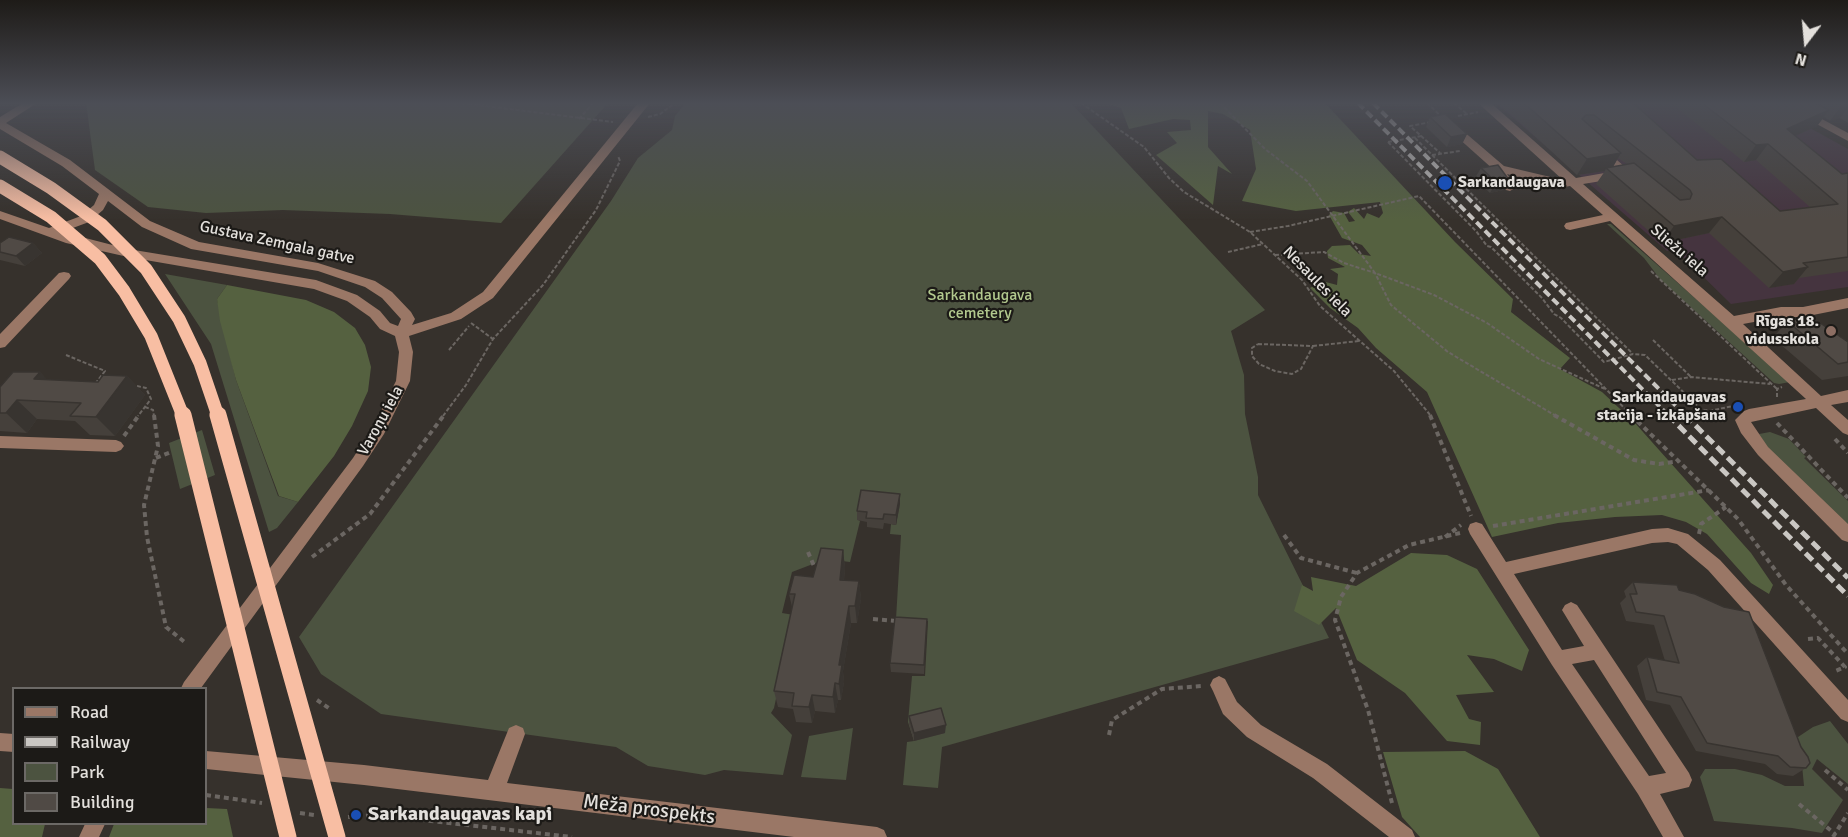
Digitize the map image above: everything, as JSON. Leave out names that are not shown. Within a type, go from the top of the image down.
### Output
[{"type":"main road","points":[[0,157],[51,188],[102,225],[146,269],[179,319],[200,363],[222,427],[337,837]]},
{"type":"main road","points":[[0,186],[51,217],[100,259],[124,291],[151,336],[181,407],[288,837]]},
{"type":"street","name":"Gustava Zemgala gatve","points":[[0,215],[47,232],[128,253],[316,285],[344,294],[364,304],[385,326],[401,333],[408,319],[387,295],[370,284],[340,273],[318,267],[196,246],[146,224],[66,163],[31,142]]},
{"type":"street","points":[[401,333],[461,314],[478,303],[498,284],[613,142]]},
{"type":"street","points":[[1469,142],[1500,169],[1559,184],[1630,176],[1590,142]]},
{"type":"street","name":"Sliežu iela","points":[[1528,142],[1847,426]]},
{"type":"street","points":[[1500,169],[1501,177],[1510,187]]},
{"type":"street","points":[[47,232],[85,219],[99,207],[105,194]]},
{"type":"street","points":[[1570,226],[1612,217]]},
{"type":"street","points":[[0,343],[64,276]]},
{"type":"street","points":[[1731,321],[1781,312],[1803,312],[1848,303]]},
{"type":"street","points":[[1781,312],[1799,326]]},
{"type":"street","name":"Varoņu iela","points":[[191,687],[358,462],[379,430],[403,381],[406,352],[401,333]]},
{"type":"street","points":[[1848,396],[1749,415],[1743,420],[1743,424],[1763,451],[1848,535]]},
{"type":"street","points":[[0,442],[116,446]]},
{"type":"street","points":[[1469,527],[1501,570],[1646,787],[1674,837]]},
{"type":"street","points":[[1501,570],[1652,536],[1668,535],[1682,539],[1698,549],[1714,565],[1847,712]]},
{"type":"street","points":[[1571,610],[1682,780],[1646,787]]},
{"type":"street","points":[[1558,658],[1599,651]]},
{"type":"street","points":[[1219,685],[1230,708],[1254,731],[1320,771],[1402,834]]},
{"type":"street","points":[[494,791],[516,734]]},
{"type":"street","name":"Meža prospekts","points":[[207,760],[364,775],[877,837]]},
{"type":"path","name":"Nesaules iela","points":[[1137,142],[1144,147],[1168,178],[1184,192],[1250,232],[1302,280],[1320,306],[1394,371],[1433,419],[1469,527]]},
{"type":"path","points":[[1257,142],[1307,181],[1375,273],[1391,305],[1448,352],[1634,460],[1659,464],[1679,461]]},
{"type":"path","points":[[1388,142],[1476,231],[1482,240],[1542,298],[1554,314],[1561,318],[1604,362],[1633,354],[1645,355],[1701,409],[1709,411]]},
{"type":"path","points":[[1419,142],[1633,354]]},
{"type":"path","points":[[312,556],[370,514],[466,385],[493,339],[543,285],[596,210],[620,161],[617,153],[609,147]]},
{"type":"path","points":[[1432,154],[1477,150]]},
{"type":"path","points":[[1250,232],[1335,216],[1419,196],[1607,390],[1738,519],[1786,585],[1848,654]]},
{"type":"path","points":[[1228,252],[1263,244]]},
{"type":"path","points":[[1275,255],[1324,252],[1344,263],[1434,295],[1487,322],[1539,359],[1607,390]]},
{"type":"path","points":[[461,314],[493,339]]},
{"type":"path","points":[[449,350],[471,323]]},
{"type":"path","points":[[1653,340],[1691,378]]},
{"type":"path","points":[[1313,346],[1301,369],[1292,374],[1275,371],[1259,363],[1252,356],[1252,348],[1258,344],[1313,346],[1359,341]]},
{"type":"path","points":[[66,355],[105,370],[94,385]]},
{"type":"path","points":[[1672,380],[1691,378],[1772,384]]},
{"type":"path","points":[[116,446],[151,399],[146,388],[137,386]]},
{"type":"path","points":[[145,407],[153,410],[158,446],[144,505],[147,537],[166,627],[187,644]]},
{"type":"path","points":[[1776,422],[1848,498]]},
{"type":"path","points":[[156,458],[171,452]]},
{"type":"path","points":[[1402,834],[1368,710],[1335,620],[1341,597],[1357,573],[1409,545],[1443,538],[1469,527],[1710,490]]},
{"type":"path","points":[[1699,535],[1701,524],[1726,507]]},
{"type":"path","points":[[1284,535],[1301,558],[1357,573]]},
{"type":"path","points":[[808,552],[814,566]]},
{"type":"path","points":[[873,619],[904,621]]},
{"type":"path","points":[[1808,639],[1818,638],[1845,667],[1833,672]]},
{"type":"path","points":[[1109,735],[1112,720],[1162,688],[1219,685]]},
{"type":"path","points":[[1825,770],[1848,790]]},
{"type":"path","points":[[207,795],[269,806]]},
{"type":"path","points":[[1799,804],[1834,836],[1848,813]]},
{"type":"path","points":[[298,813],[318,815]]},
{"type":"path","points":[[338,818],[379,815],[572,837]]},
{"type":"shaded area","points":[[1541,142],[1835,142],[1848,149],[1848,287],[1731,304],[1676,250],[1667,251]]},
{"type":"green space","points":[[91,142],[573,142],[501,223],[390,214],[283,210],[206,213],[148,207],[95,170]]},
{"type":"green space","name":"Sarkandaugava cemetery","points":[[657,142],[1108,142],[1265,310],[1231,331],[1244,375],[1245,414],[1258,477],[1258,495],[1329,638],[942,747],[938,788],[903,785],[907,742],[914,741],[908,722],[912,676],[925,676],[928,621],[896,619],[901,535],[890,534],[891,524],[896,525],[899,504],[858,521],[860,521],[850,562],[826,559],[792,572],[782,613],[794,615],[771,713],[792,735],[783,775],[724,770],[705,775],[648,766],[616,747],[381,714],[321,674],[299,637],[611,201],[638,158]]},
{"type":"green space","points":[[1208,142],[1208,147],[1232,174],[1218,166],[1213,205],[1156,155],[1177,143]]},
{"type":"green space","points":[[1252,142],[1362,142],[1455,242],[1513,299],[1511,312],[1570,358],[1560,369],[1602,392],[1635,423],[1751,553],[1773,585],[1769,594],[1751,583],[1707,534],[1686,522],[1662,515],[1558,523],[1492,537],[1427,392],[1376,348],[1358,328],[1330,308],[1310,288],[1322,281],[1337,285],[1338,274],[1330,269],[1345,267],[1328,258],[1327,251],[1332,246],[1350,245],[1359,254],[1371,256],[1362,245],[1342,238],[1329,215],[1333,211],[1344,213],[1349,222],[1355,221],[1348,212],[1354,208],[1364,219],[1367,213],[1379,218],[1383,213],[1380,202],[1296,211],[1242,201],[1256,169]]},
{"type":"green space","points":[[1607,224],[1611,224],[1790,382],[1774,383],[1660,279],[1644,258]]},
{"type":"green space","points":[[165,274],[227,285],[217,299],[236,380],[278,496],[298,502],[277,528],[269,532],[211,344]]},
{"type":"green space","points":[[227,285],[306,300],[334,312],[355,328],[365,345],[371,367],[368,391],[352,426],[334,456],[298,502],[279,496],[236,380],[220,321],[217,299]]},
{"type":"green space","points":[[202,430],[215,475],[180,489],[169,443]]},
{"type":"green space","points":[[1770,432],[1789,439],[1806,457],[1804,458],[1848,501],[1848,529],[1770,452],[1759,434]]},
{"type":"green space","points":[[1411,553],[1447,555],[1477,569],[1529,650],[1522,671],[1494,659],[1467,655],[1494,692],[1456,695],[1469,719],[1481,722],[1480,745],[1447,741],[1405,693],[1357,660],[1336,608],[1319,625],[1294,611],[1302,585],[1313,591],[1311,577],[1356,586]]},
{"type":"green space","points":[[1830,721],[1848,744],[1848,784],[1817,759],[1812,769],[1843,800],[1822,833],[1714,821],[1700,777],[1705,769],[1735,769],[1762,775],[1785,786],[1804,786],[1802,765],[1795,739],[1813,727]]},
{"type":"green space","points":[[853,728],[846,780],[801,777],[809,736]]},
{"type":"green space","points":[[1465,751],[1498,769],[1540,837],[1420,837],[1402,817],[1383,752]]},
{"type":"green space","points":[[0,788],[12,789],[12,825],[45,825],[42,837],[0,837]]},
{"type":"green space","points":[[207,808],[227,809],[233,837],[109,837],[114,825],[207,825]]},
{"type":"building","points":[[1568,142],[1608,142],[1621,153],[1587,159]]},
{"type":"building","points":[[1629,142],[1677,142],[1697,160],[1721,159],[1780,211],[1838,204],[1768,144],[1756,145],[1752,142],[1803,142],[1842,174],[1848,173],[1848,257],[1803,263],[1808,267],[1783,272],[1722,217],[1674,226],[1606,168],[1634,163],[1680,200],[1690,199],[1692,194],[1690,190]]},
{"type":"building","points":[[1498,165],[1509,180],[1496,182],[1481,168]]},
{"type":"building","points":[[9,237],[33,243],[16,256],[0,252],[0,243]]},
{"type":"building","points":[[1810,316],[1848,342],[1848,362],[1838,364],[1787,321]]},
{"type":"building","points":[[13,372],[40,372],[34,379],[98,382],[103,375],[127,376],[96,417],[70,416],[81,403],[17,400],[6,413],[0,413],[0,387]]},
{"type":"building","points":[[861,490],[900,494],[896,515],[884,514],[883,519],[866,518],[867,512],[857,511]]},
{"type":"building","points":[[821,548],[843,550],[840,580],[859,581],[855,606],[849,606],[839,665],[842,665],[839,684],[835,683],[833,697],[812,695],[809,707],[792,706],[794,693],[774,691],[795,594],[789,594],[794,575],[813,577]]},
{"type":"building","points":[[1633,582],[1677,585],[1679,590],[1695,594],[1724,607],[1749,612],[1801,747],[1808,757],[1810,763],[1806,768],[1790,767],[1778,756],[1707,743],[1681,697],[1657,692],[1647,657],[1679,663],[1664,616],[1636,612],[1630,594],[1637,594]]},
{"type":"building","points":[[895,617],[927,619],[924,665],[890,663]]},
{"type":"building","points":[[941,708],[946,725],[914,733],[909,716]]},
{"type":"railway","points":[[1397,142],[1669,416]]},
{"type":"railway","points":[[1412,142],[1848,578]]},
{"type":"railway","points":[[1668,415],[1848,596]]},
{"type":"place","name":"Sarkandaugava","points":[[1445,183]]},
{"type":"place","name":"Rīgas 18. vidusskola","points":[[1831,331]]},
{"type":"place","name":"Sarkandaugavas stacija - izkāpšana","points":[[1738,407]]},
{"type":"place","name":"Sarkandaugavas kapi","points":[[356,815]]}]
